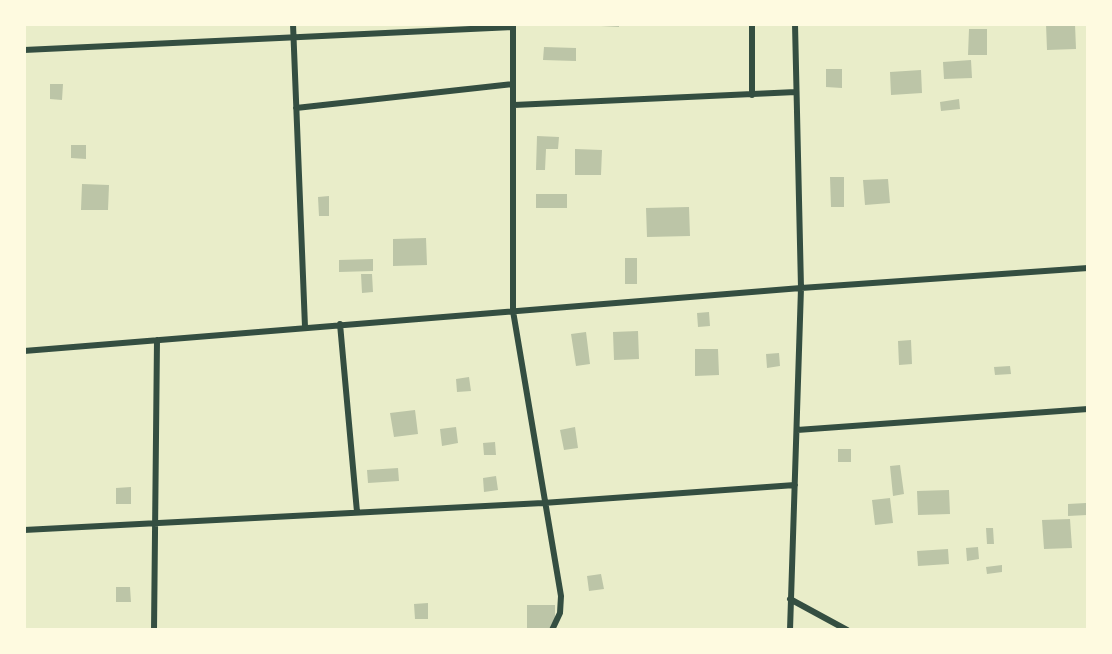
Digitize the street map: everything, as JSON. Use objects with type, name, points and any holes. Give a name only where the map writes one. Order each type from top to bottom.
[{"type":"street","points":[[293,24],[305,327]]},
{"type":"street","points":[[752,24],[752,95]]},
{"type":"street","points":[[790,630],[801,288],[795,24]]},
{"type":"street","points":[[24,50],[513,26],[513,311],[543,503],[561,596],[560,613],[552,630]]},
{"type":"street","points":[[296,108],[513,84]]},
{"type":"street","points":[[514,105],[796,92]]},
{"type":"street","points":[[24,351],[801,288],[1088,268]]},
{"type":"street","points":[[340,324],[357,512]]},
{"type":"street","points":[[154,630],[157,340]]},
{"type":"street","points":[[797,430],[1088,409]]},
{"type":"street","points":[[24,530],[543,503],[795,484]]},
{"type":"street","points":[[790,599],[847,630]]},
{"type":"building","points":[[601,24],[619,24],[619,27],[601,26]]},
{"type":"building","points":[[1046,24],[1075,24],[1076,49],[1047,50]]},
{"type":"building","points":[[969,29],[987,29],[987,55],[968,55]]},
{"type":"building","points":[[544,47],[576,48],[576,61],[543,60]]},
{"type":"building","points":[[971,60],[972,78],[944,79],[943,62]]},
{"type":"building","points":[[826,69],[842,69],[842,88],[826,87]]},
{"type":"building","points":[[921,70],[922,93],[891,95],[890,72]]},
{"type":"building","points":[[50,84],[63,84],[62,100],[50,99]]},
{"type":"building","points":[[959,99],[960,109],[941,111],[940,102]]},
{"type":"building","points":[[537,136],[559,137],[558,149],[546,149],[545,170],[536,170]]},
{"type":"building","points":[[71,145],[86,145],[86,159],[71,158]]},
{"type":"building","points":[[575,149],[602,150],[601,175],[575,175]]},
{"type":"building","points":[[830,177],[844,177],[844,207],[831,207]]},
{"type":"building","points":[[888,179],[890,203],[865,205],[863,180]]},
{"type":"building","points":[[82,184],[109,185],[108,210],[81,210]]},
{"type":"building","points":[[536,194],[567,194],[567,208],[536,208]]},
{"type":"building","points":[[329,196],[329,216],[319,216],[318,197]]},
{"type":"building","points":[[689,207],[690,236],[647,237],[646,208]]},
{"type":"building","points":[[426,238],[427,265],[393,266],[393,239]]},
{"type":"building","points":[[625,258],[637,258],[637,284],[625,284]]},
{"type":"building","points":[[373,259],[373,271],[339,272],[339,260]]},
{"type":"building","points":[[361,274],[372,274],[373,292],[362,293]]},
{"type":"building","points":[[709,312],[710,326],[698,327],[697,313]]},
{"type":"building","points":[[638,331],[639,359],[614,360],[613,332]]},
{"type":"building","points":[[586,332],[590,364],[576,366],[571,334]]},
{"type":"building","points":[[911,340],[912,364],[899,365],[898,341]]},
{"type":"building","points":[[695,349],[718,349],[719,375],[695,376]]},
{"type":"building","points":[[779,353],[780,366],[767,368],[766,354]]},
{"type":"building","points":[[1010,366],[1011,374],[995,375],[994,367]]},
{"type":"building","points":[[469,377],[471,391],[457,392],[456,379]]},
{"type":"building","points":[[415,410],[418,434],[394,437],[390,413]]},
{"type":"building","points":[[456,427],[458,443],[442,446],[440,429]]},
{"type":"building","points":[[575,427],[578,448],[564,450],[560,430]]},
{"type":"building","points":[[495,442],[496,455],[484,455],[483,443]]},
{"type":"building","points":[[838,449],[851,449],[851,462],[838,462]]},
{"type":"building","points":[[900,465],[904,494],[893,496],[890,466]]},
{"type":"building","points":[[398,468],[399,481],[368,483],[367,470]]},
{"type":"building","points":[[496,476],[498,490],[484,492],[483,478]]},
{"type":"building","points":[[131,487],[131,504],[116,504],[116,488]]},
{"type":"building","points":[[949,490],[950,514],[918,515],[917,491]]},
{"type":"building","points":[[890,498],[893,523],[875,525],[872,500]]},
{"type":"building","points":[[1086,503],[1087,515],[1068,516],[1068,504]]},
{"type":"building","points":[[1070,519],[1072,548],[1044,549],[1042,520]]},
{"type":"building","points":[[986,528],[993,528],[994,544],[987,544]]},
{"type":"building","points":[[978,547],[979,559],[967,561],[966,548]]},
{"type":"building","points":[[948,549],[949,564],[918,566],[917,551]]},
{"type":"building","points":[[1002,565],[1002,572],[987,574],[986,567]]},
{"type":"building","points":[[601,574],[604,589],[589,591],[587,576]]},
{"type":"building","points":[[116,587],[130,587],[131,602],[116,602]]},
{"type":"building","points":[[428,603],[428,619],[415,619],[414,604]]},
{"type":"building","points":[[527,605],[555,605],[555,630],[527,630]]}]
